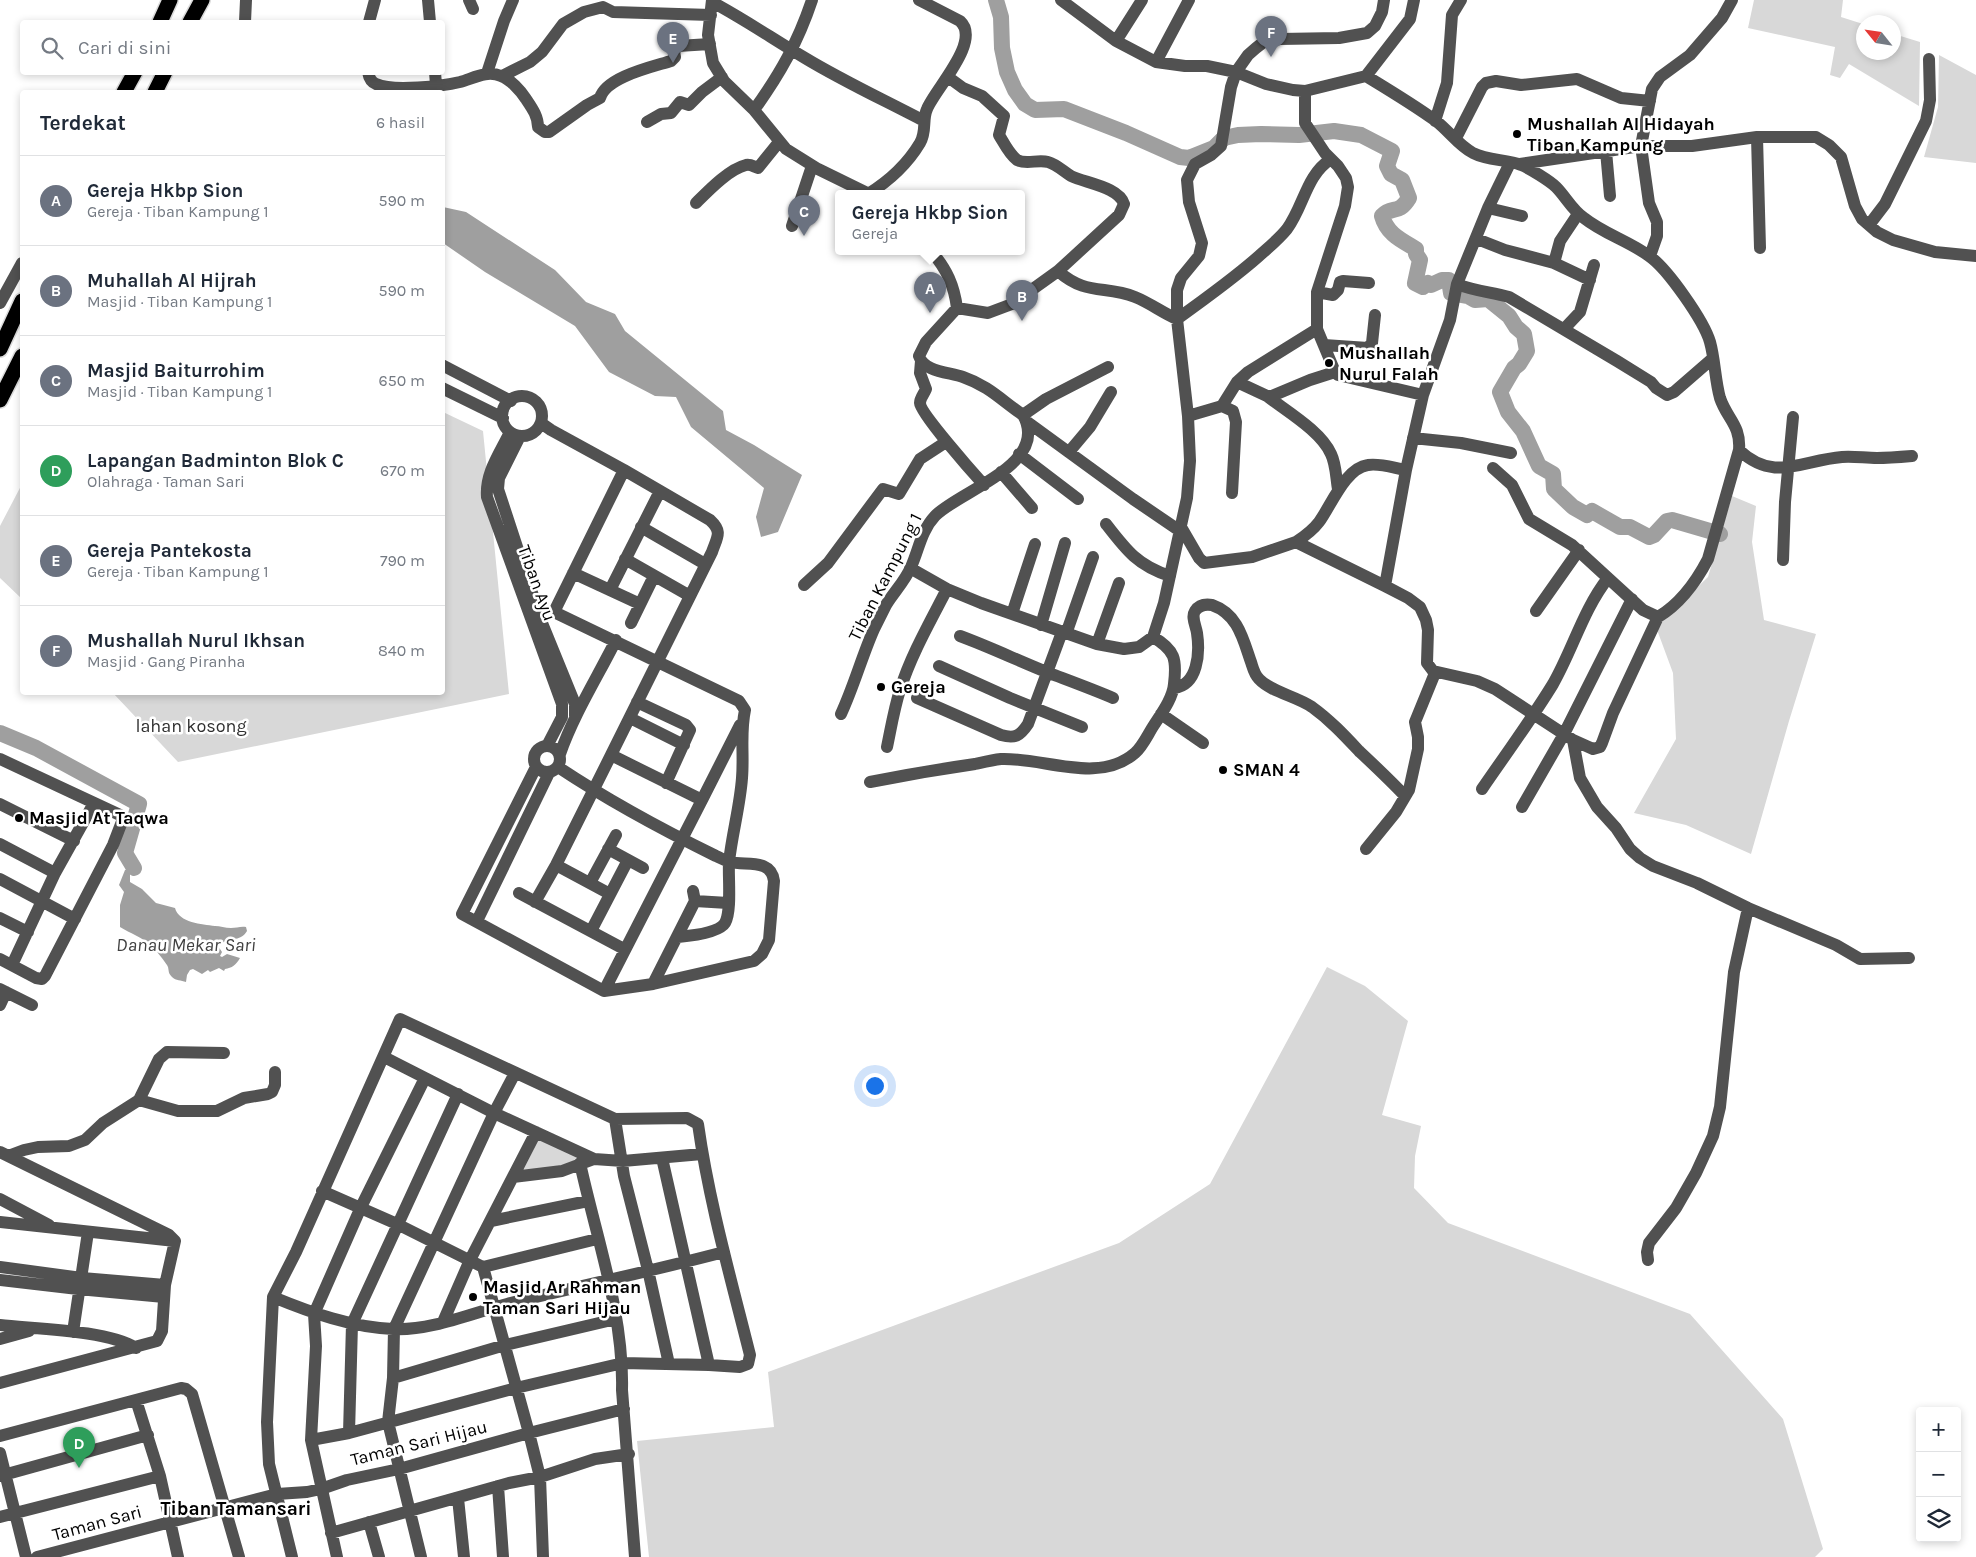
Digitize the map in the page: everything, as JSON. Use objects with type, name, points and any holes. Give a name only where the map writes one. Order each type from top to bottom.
[{"type":"highway","points":[[161,20],[170,0]]},
{"type":"highway","points":[[191,20],[202,0]]},
{"type":"highway","points":[[125,90],[132,75]]},
{"type":"highway","points":[[156,90],[164,75]]},
{"type":"highway","points":[[0,349],[20,305]]},
{"type":"highway","points":[[0,400],[20,360]]},
{"type":"street","points":[[245,20],[246,0]]},
{"type":"street","points":[[370,20],[375,0]]},
{"type":"street","points":[[428,0],[430,20]]},
{"type":"street","points":[[487,73],[501,28],[513,0]]},
{"type":"street","points":[[754,110],[775,81],[792,49],[807,18],[812,0]]},
{"type":"street","points":[[875,190],[896,173],[920,143],[925,130],[924,121],[927,109],[948,77],[962,50],[967,31],[960,21],[919,0]]},
{"type":"street","points":[[1061,0],[1116,41],[1156,62],[1185,66],[1207,66],[1236,72],[1283,89],[1305,91],[1366,76],[1410,19],[1414,0]]},
{"type":"street","points":[[1116,41],[1142,0]]},
{"type":"street","points":[[1156,62],[1188,0]]},
{"type":"street","points":[[910,568],[947,589],[1098,644],[1124,649],[1139,647],[1153,637],[1160,618],[1181,529],[1187,498],[1190,461],[1188,416],[1177,319],[1178,285],[1200,256],[1202,243],[1189,202],[1187,180],[1195,164],[1211,155],[1221,146],[1231,87],[1236,72],[1256,48],[1265,41],[1339,38],[1367,33],[1375,26],[1382,12],[1384,0]]},
{"type":"street","points":[[1435,121],[1447,83],[1452,15],[1461,0]]},
{"type":"street","points":[[1650,256],[1657,236],[1656,222],[1649,203],[1641,146],[1652,89],[1660,77],[1690,55],[1722,18],[1732,0]]},
{"type":"street","points":[[502,76],[530,62],[542,52],[563,24],[595,8],[602,6],[613,12],[712,6],[744,18],[771,38],[807,59],[924,121]]},
{"type":"street","points":[[712,6],[708,35],[713,62],[722,78],[754,110],[786,149],[812,166],[861,190]]},
{"type":"street","points":[[369,75],[371,80],[378,85],[400,88],[435,79],[461,82],[487,73],[502,76],[525,97],[538,120],[538,127],[545,132],[549,132],[600,98],[603,90],[617,80],[671,61],[678,46],[710,44]]},
{"type":"street","points":[[1869,225],[1885,204],[1926,122],[1930,100],[1929,59]]},
{"type":"street","points":[[1296,542],[1408,598],[1420,607],[1428,630],[1427,663],[1430,669],[1436,673],[1477,681],[1590,749],[1600,746],[1613,713],[1658,617],[1676,604],[1700,575],[1704,567],[1739,450],[1740,435],[1721,399],[1710,342],[1666,271],[1650,256],[1608,234],[1578,214],[1555,186],[1515,164],[1485,158],[1473,153],[1461,146],[1456,138],[1435,121],[1366,76]]},
{"type":"street","points":[[948,77],[963,88],[982,96],[1004,116],[999,135],[1016,159],[1021,162],[1045,161],[1052,163],[1072,176],[1099,185],[1123,200],[1124,204],[1119,215],[1058,271],[1012,304],[996,311],[980,313],[957,308]]},
{"type":"street","points":[[647,122],[661,114],[671,113],[680,102],[689,105],[702,92],[722,78]]},
{"type":"street","points":[[1456,138],[1482,87],[1490,82],[1521,85],[1577,79],[1621,98],[1650,100]]},
{"type":"street","points":[[1305,91],[1305,124],[1346,178],[1348,187],[1345,206],[1317,292],[1316,329],[1335,372],[1345,378],[1422,395]]},
{"type":"street","points":[[1757,137],[1760,248]]},
{"type":"street","points":[[1515,164],[1641,146],[1692,146],[1757,137],[1816,137],[1829,145],[1841,157],[1855,206],[1862,219],[1869,225],[1893,240],[1936,252],[1976,256]]},
{"type":"street","points":[[696,203],[710,189],[737,169],[747,165],[758,168],[779,142]]},
{"type":"street","points":[[1606,151],[1610,196]]},
{"type":"street","points":[[1177,319],[1242,272],[1287,229],[1316,172],[1331,159]]},
{"type":"street","points":[[1385,586],[1422,395],[1445,336],[1455,291],[1488,208],[1515,164]]},
{"type":"street","points":[[792,226],[812,166]]},
{"type":"street","points":[[1488,208],[1522,216]]},
{"type":"street","points":[[1554,263],[1560,241],[1578,214]]},
{"type":"street","points":[[1477,239],[1505,250],[1554,263],[1590,280]]},
{"type":"street","points":[[935,255],[954,288],[957,308]]},
{"type":"street","points":[[1564,330],[1570,321],[1578,315],[1594,265]]},
{"type":"street","points":[[0,303],[20,266]]},
{"type":"street","points":[[1058,271],[1080,286],[1135,297],[1177,319]]},
{"type":"street","points":[[0,286],[12,281]]},
{"type":"street","points":[[1317,292],[1334,295],[1338,290],[1340,282],[1343,281],[1369,283]]},
{"type":"street","points":[[1455,291],[1496,293],[1509,297],[1643,377],[1667,395],[1674,392],[1712,359]]},
{"type":"street","points":[[957,308],[926,342],[919,356],[921,361],[920,373],[926,389],[920,400],[920,406],[946,442],[984,485]]},
{"type":"street","points":[[1324,345],[1368,348],[1372,343],[1374,316]]},
{"type":"street","points":[[1222,406],[1237,382],[1252,369],[1316,329]]},
{"type":"street","points":[[921,361],[932,369],[963,377],[987,387],[1024,418],[1133,500],[1181,529],[1204,563],[1252,556],[1296,542],[1313,529],[1338,489],[1360,467],[1368,465],[1406,470]]},
{"type":"street","points":[[445,367],[511,401]]},
{"type":"street","points":[[1024,418],[1046,399],[1108,368]]},
{"type":"street","points":[[1266,396],[1272,396],[1335,372]]},
{"type":"street","points":[[1237,382],[1266,396],[1306,426],[1326,445],[1332,455],[1338,489]]},
{"type":"street","points":[[445,389],[503,418]]},
{"type":"street","points":[[1069,452],[1090,427],[1111,392]]},
{"type":"street","points":[[524,397],[537,402],[541,408],[541,423],[533,433],[515,434],[506,428],[503,418],[506,405],[511,401],[524,397]]},
{"type":"street","points":[[1188,416],[1222,406],[1233,410],[1236,422],[1232,493]]},
{"type":"street","points":[[1783,560],[1793,417]]},
{"type":"street","name":"Tiban Kampung 1","points":[[842,714],[873,631],[910,568],[925,529],[930,521],[944,508],[984,485],[1001,472],[1019,454],[1028,435],[1024,418]]},
{"type":"street","points":[[535,902],[556,865],[592,790],[630,718],[718,534],[717,526],[710,520],[541,423]]},
{"type":"street","name":"Tiban Ayu","points":[[515,434],[499,478],[498,490],[542,623],[575,704],[575,716]]},
{"type":"street","name":"Tiban Ayu","points":[[515,434],[489,473],[486,486],[487,497],[562,704],[562,716],[546,746]]},
{"type":"street","points":[[1413,438],[1461,443],[1511,453]]},
{"type":"street","points":[[804,585],[828,564],[884,489],[899,494],[920,458],[946,442]]},
{"type":"street","points":[[1739,450],[1749,460],[1769,468],[1788,467],[1842,457],[1912,456]]},
{"type":"street","points":[[1019,454],[1078,499]]},
{"type":"street","points":[[1493,468],[1512,485],[1529,519],[1579,550],[1643,610],[1658,617]]},
{"type":"street","points":[[542,623],[554,612],[624,470]]},
{"type":"street","points":[[1001,472],[1032,508]]},
{"type":"street","points":[[610,590],[660,491]]},
{"type":"street","points":[[1106,524],[1126,551],[1140,563],[1156,572],[1170,576]]},
{"type":"street","points":[[641,528],[705,564]]},
{"type":"street","points":[[1041,624],[1065,543]]},
{"type":"street","points":[[1012,614],[1035,544]]},
{"type":"street","points":[[1536,611],[1579,550]]},
{"type":"street","points":[[917,698],[1010,738],[1017,737],[1022,733],[1028,724],[1093,557]]},
{"type":"street","points":[[625,560],[690,596]]},
{"type":"street","points":[[573,573],[640,604]]},
{"type":"street","points":[[631,623],[654,576]]},
{"type":"street","points":[[1482,789],[1553,684],[1582,621],[1608,578]]},
{"type":"street","points":[[1098,644],[1119,583]]},
{"type":"street","points":[[887,747],[896,704],[906,672],[947,589]]},
{"type":"street","points":[[1522,807],[1569,737],[1632,599]]},
{"type":"street","points":[[1174,688],[1182,687],[1193,676],[1199,650],[1194,616],[1195,611],[1201,605],[1209,604],[1218,608],[1229,615],[1241,632],[1258,678],[1272,688],[1289,694],[1332,723],[1406,796]]},
{"type":"street","points":[[554,612],[616,640],[742,704],[745,710],[742,722],[683,840],[624,949],[604,991]]},
{"type":"street","points":[[960,636],[997,649],[1113,698]]},
{"type":"street","points":[[870,782],[946,767],[1002,759],[1084,768],[1112,765],[1134,753],[1141,746],[1161,714],[1174,688],[1175,663],[1172,652],[1165,644],[1153,637]]},
{"type":"street","points":[[477,921],[556,765],[575,716],[616,640]]},
{"type":"street","points":[[939,666],[1082,727]]},
{"type":"street","points":[[1366,849],[1396,812],[1406,796],[1411,783],[1418,749],[1415,722],[1436,673]]},
{"type":"street","points":[[637,702],[688,726],[690,732],[666,783]]},
{"type":"street","points":[[1161,714],[1203,743]]},
{"type":"street","points":[[630,718],[684,744]]},
{"type":"street","points":[[678,937],[704,933],[722,926],[726,921],[729,862],[742,778],[742,722]]},
{"type":"street","points":[[1569,737],[1580,778],[1597,807],[1616,828],[1630,849],[1640,858],[1653,866],[1836,945],[1860,959],[1909,958]]},
{"type":"street","points":[[546,746],[557,750],[556,765],[592,790],[629,812],[683,840],[729,862],[762,864],[769,868],[774,876],[769,940],[762,954],[748,964],[653,984],[604,991],[462,914],[536,767],[534,756],[537,751],[546,746]]},
{"type":"street","points":[[611,755],[702,800]]},
{"type":"street","points":[[0,759],[120,815],[122,821],[113,845],[76,919],[43,978],[36,978],[6,962],[28,932],[56,873],[94,803]]},
{"type":"street","points":[[536,767],[544,772],[556,765]]},
{"type":"street","points":[[0,804],[74,841]]},
{"type":"street","points":[[590,883],[616,835]]},
{"type":"street","points":[[0,844],[56,873]]},
{"type":"street","points":[[608,849],[643,868]]},
{"type":"street","points":[[591,931],[628,860]]},
{"type":"street","points":[[556,865],[610,894]]},
{"type":"street","points":[[0,879],[76,919]]},
{"type":"street","points":[[519,893],[624,949]]},
{"type":"street","points":[[653,984],[678,937],[694,896],[728,903]]},
{"type":"street","points":[[1648,1260],[1649,1243],[1676,1208],[1696,1173],[1713,1136],[1720,1107],[1734,972],[1748,908]]},
{"type":"street","points":[[0,918],[28,932]]},
{"type":"street","points":[[0,1005],[3,990],[32,1005]]},
{"type":"street","points":[[292,1557],[269,1464],[267,1422],[273,1297],[296,1252],[400,1018],[615,1119],[691,1119],[698,1124],[702,1154],[750,1360],[748,1364],[740,1367],[623,1363],[516,1388],[349,1433],[310,1440]]},
{"type":"street","points":[[4,1154],[38,1147],[77,1144],[85,1140],[103,1123],[139,1100],[159,1059],[167,1052],[224,1053]]},
{"type":"street","points":[[384,1057],[494,1113],[594,1159]]},
{"type":"street","points":[[139,1100],[178,1111],[217,1111],[244,1098],[272,1092],[275,1085],[275,1072]]},
{"type":"street","points":[[421,1557],[388,1422],[393,1378],[394,1329],[494,1113],[515,1073]]},
{"type":"street","points":[[337,1557],[310,1440],[316,1346],[314,1314],[361,1207],[424,1078]]},
{"type":"street","points":[[349,1433],[352,1324],[458,1094]]},
{"type":"street","points":[[615,1119],[624,1176],[669,1364]]},
{"type":"street","points":[[444,1322],[470,1260],[536,1132]]},
{"type":"street","points":[[0,1382],[155,1343],[162,1331],[165,1291],[175,1242],[169,1234],[4,1154]]},
{"type":"street","points":[[513,1177],[562,1170],[594,1159],[623,1161],[702,1154]]},
{"type":"street","points":[[662,1158],[709,1365]]},
{"type":"street","points":[[580,1163],[608,1279],[623,1363],[624,1409],[629,1454],[635,1557]]},
{"type":"street","points":[[322,1191],[361,1207],[483,1267],[598,1239]]},
{"type":"street","points":[[0,1199],[55,1228]]},
{"type":"street","points":[[491,1221],[588,1201]]},
{"type":"street","points":[[0,1222],[175,1242]]},
{"type":"street","points":[[73,1332],[88,1232]]},
{"type":"street","points":[[273,1297],[314,1314],[352,1324],[394,1329],[444,1322],[608,1279],[724,1252]]},
{"type":"street","points":[[0,1267],[80,1283]]},
{"type":"street","points":[[483,1267],[540,1477],[543,1557]]},
{"type":"street","points":[[0,1280],[80,1283],[165,1291]]},
{"type":"street","points":[[393,1378],[505,1345],[616,1319]]},
{"type":"street","points":[[0,1325],[73,1332],[118,1340],[136,1348]]},
{"type":"street","points":[[0,1339],[36,1329]]},
{"type":"street","points":[[0,1436],[182,1388],[186,1389],[192,1394],[224,1512],[239,1557]]},
{"type":"street","points":[[136,1400],[160,1476],[178,1557]]},
{"type":"street","name":"Taman Sari Hijau","points":[[224,1512],[278,1497],[321,1489],[347,1480],[400,1469],[624,1409]]},
{"type":"street","points":[[3,1476],[148,1435]]},
{"type":"street","points":[[0,1453],[3,1476],[16,1512],[26,1557]]},
{"type":"street","points":[[331,1533],[498,1486],[540,1477],[596,1459],[629,1454]]},
{"type":"street","points":[[0,1517],[160,1476]]},
{"type":"street","points":[[498,1486],[503,1557]]},
{"type":"street","points":[[458,1498],[464,1557]]},
{"type":"street","name":"Taman Sari","points":[[37,1557],[224,1512]]},
{"type":"street","points":[[369,1522],[378,1557]]},
{"type":"street","name":"Taman Sari","points":[[68,1557],[170,1526]]},
{"type":"green space","points":[[1754,0],[1843,0],[1841,17],[1856,22],[1856,60],[1901,60],[1901,36],[1920,42],[1919,106],[1849,64],[1840,78],[1830,75],[1835,47],[1748,28]]},
{"type":"green space","points":[[1939,55],[1976,75],[1976,163],[1924,157],[1938,107]]},
{"type":"green space","name":"lahan kosong","points":[[445,413],[483,431],[509,694],[178,762],[115,695],[445,695]]},
{"type":"green space","points":[[20,488],[20,597],[0,578],[0,526]]},
{"type":"green space","points":[[1732,496],[1756,506],[1752,542],[1764,620],[1816,634],[1751,854],[1686,825],[1634,813],[1676,739],[1673,673],[1656,627],[1708,577]]},
{"type":"green space","points":[[1327,967],[1365,986],[1408,1021],[1382,1115],[1421,1126],[1415,1156],[1414,1188],[1448,1223],[1690,1314],[1783,1419],[1823,1549],[1815,1557],[649,1557],[637,1441],[774,1427],[768,1372],[1119,1243],[1210,1184]]},
{"type":"green space","points":[[536,1132],[591,1160],[513,1177]]},
{"type":"water","points":[[445,207],[466,212],[555,270],[586,302],[615,314],[625,331],[723,411],[726,430],[802,475],[778,532],[761,537],[756,517],[764,488],[691,427],[676,397],[655,396],[609,372],[575,326],[485,272],[445,244]]},
{"type":"water","name":"Danau Mekar Sari","points":[[134,868],[130,873],[130,882],[142,889],[156,903],[175,908],[177,913],[186,920],[227,928],[246,927],[247,931],[244,935],[218,946],[222,952],[220,956],[222,957],[227,954],[240,958],[235,964],[224,971],[219,968],[210,972],[208,970],[202,974],[193,969],[190,970],[186,982],[172,977],[161,956],[152,946],[120,927],[120,905],[124,892],[119,885],[125,870]]},
{"type":"waterway","points":[[996,0],[1001,17],[1002,48],[1007,72],[1015,90],[1025,104],[1035,110],[1064,109],[1126,133],[1180,157],[1189,158],[1214,148],[1224,138],[1238,135],[1299,135],[1334,131],[1361,135],[1392,151],[1387,166],[1391,174],[1402,180],[1409,198],[1402,207],[1389,211],[1382,216],[1391,232],[1416,249],[1416,254],[1420,260],[1415,283],[1423,287],[1428,283],[1431,285],[1442,280],[1449,280],[1451,293],[1468,296],[1475,300],[1488,299],[1509,316],[1516,327],[1524,334],[1527,351],[1519,364],[1514,368],[1500,392],[1508,412],[1523,431],[1539,466],[1553,474],[1554,489],[1573,507],[1587,515],[1592,511],[1620,527],[1630,527],[1649,537],[1654,535],[1667,521],[1672,520],[1720,534]]},
{"type":"waterway","points":[[0,733],[36,748],[139,804],[125,853],[134,868]]},
{"type":"place","name":"Mushallah Nurul Ikhsan","points":[[1271,57]]},
{"type":"place","name":"Gereja Pantekosta","points":[[673,63]]},
{"type":"place","name":"Mushallah Al Hidayah Tiban Kampung","points":[[1517,134]]},
{"type":"place","name":"Masjid Baiturrohim","points":[[804,236]]},
{"type":"place","name":"Gereja Hkbp Sion","points":[[930,313]]},
{"type":"place","name":"Muhallah Al Hijrah","points":[[1022,321]]},
{"type":"place","name":"Mushallah Nurul Falah","points":[[1329,363]]},
{"type":"place","name":"Gereja","points":[[881,687]]},
{"type":"place","name":"SMAN 4","points":[[1223,770]]},
{"type":"place","name":"Masjid At Taqwa","points":[[19,818]]},
{"type":"place","name":"Masjid Ar Rahman Taman Sari Hijau","points":[[473,1297]]},
{"type":"place","name":"Lapangan Badminton Blok C","points":[[79,1468]]},
{"type":"district","name":"Tiban Tamansari","points":[[236,1509]]}]
